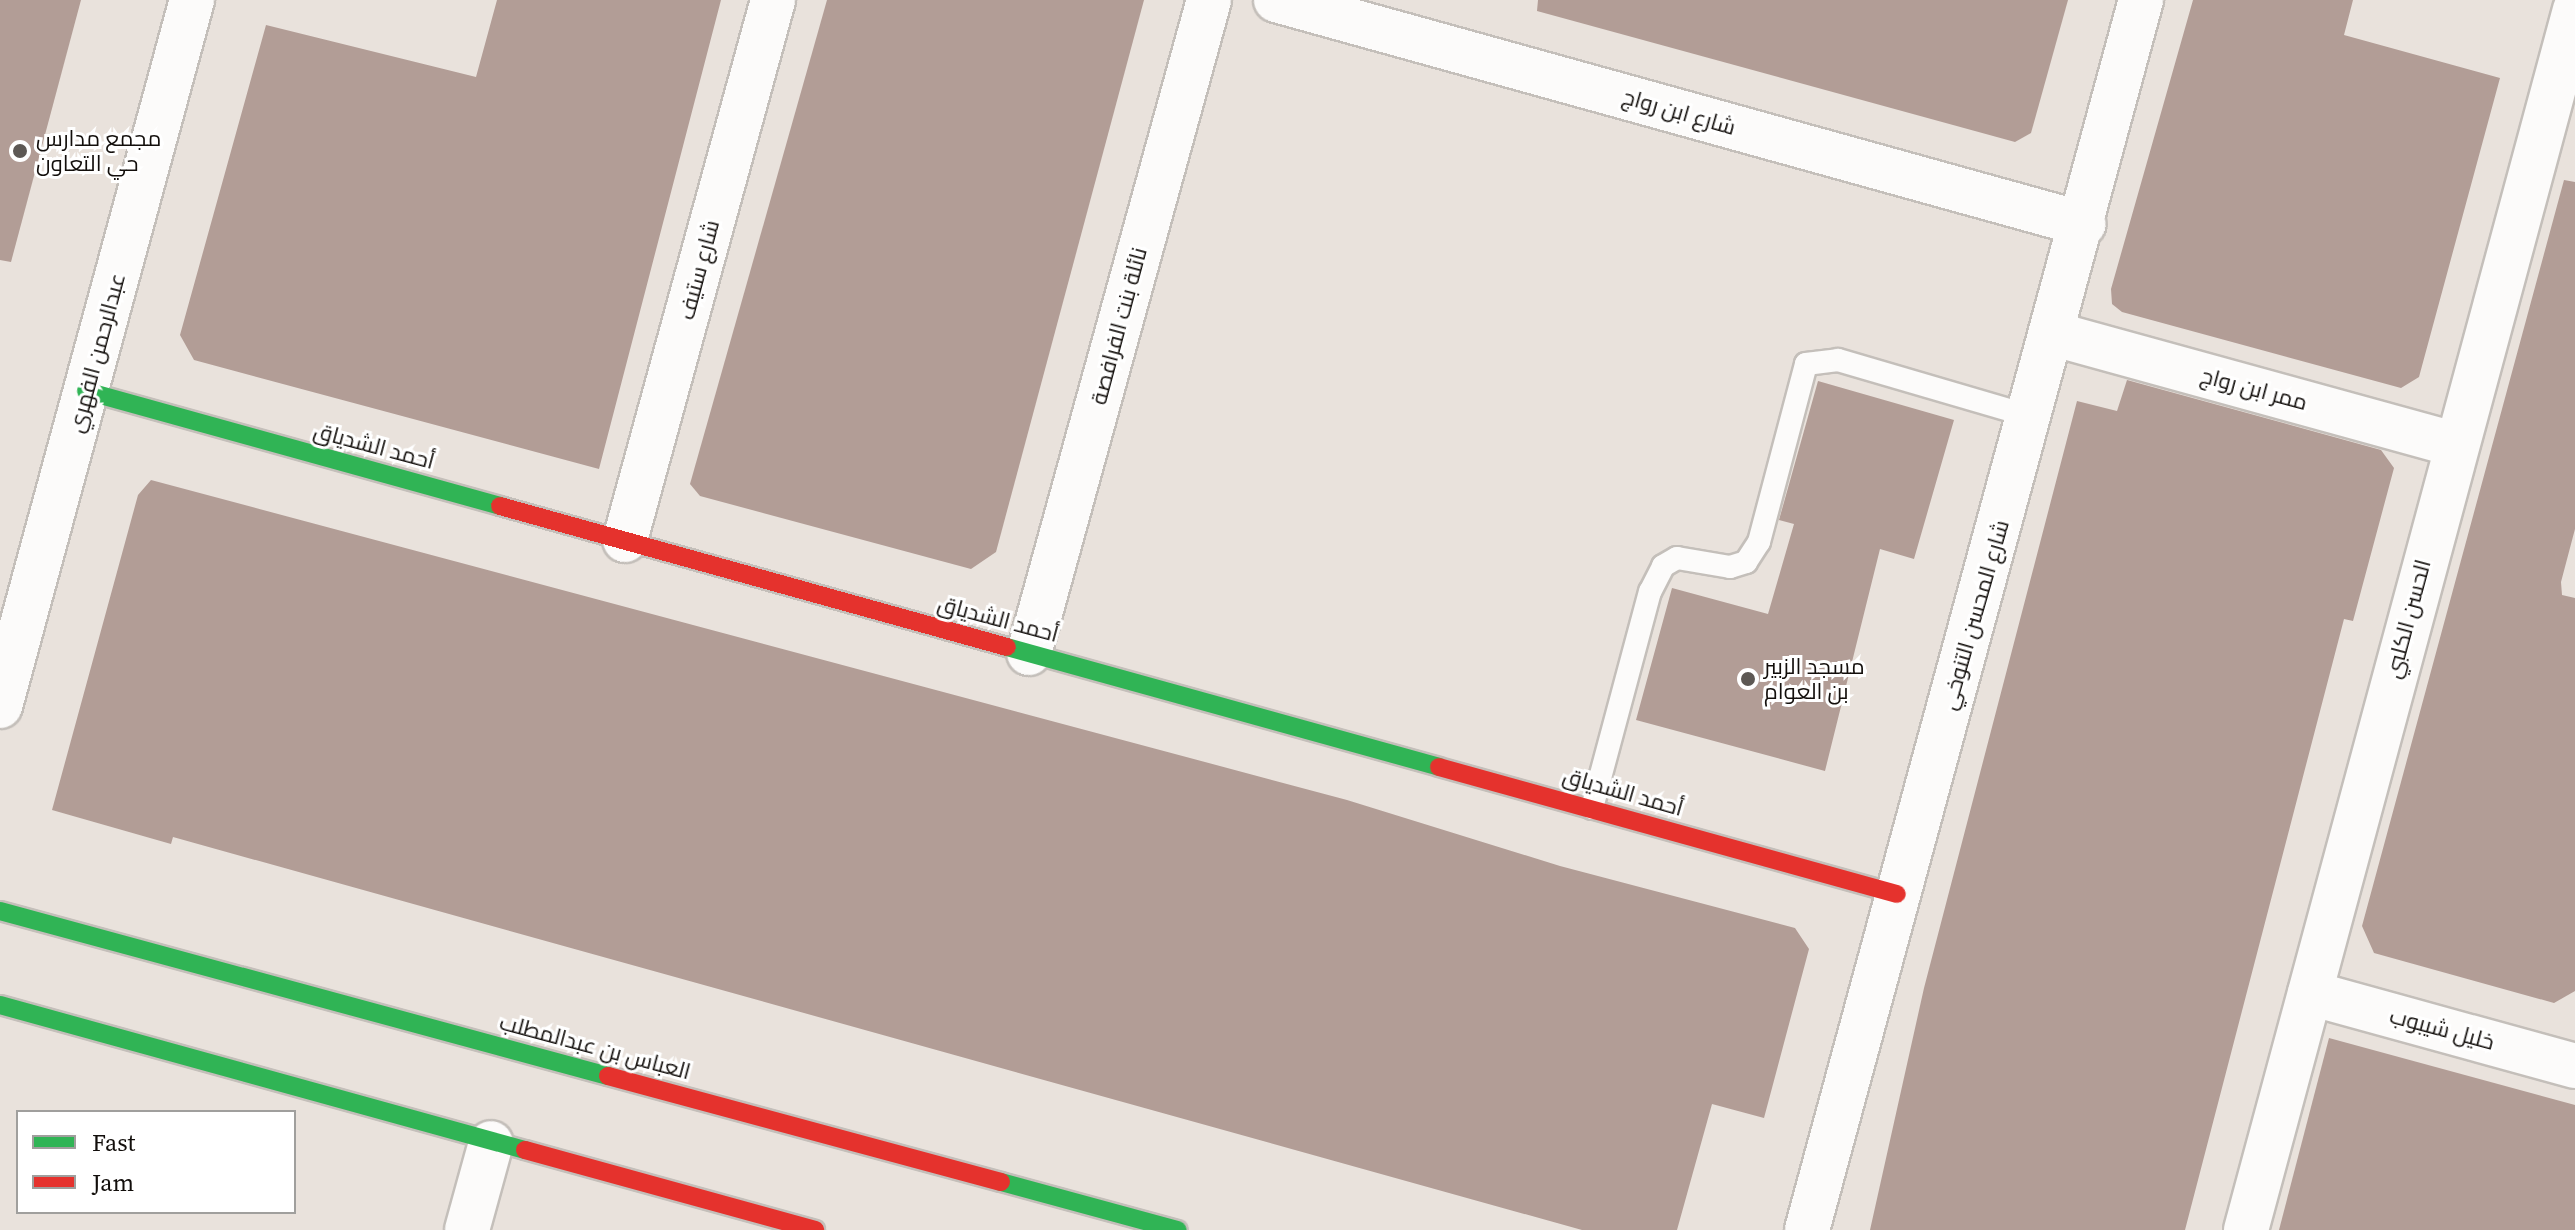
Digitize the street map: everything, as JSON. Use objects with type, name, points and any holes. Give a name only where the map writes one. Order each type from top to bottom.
[{"type":"street","name":"عبدالرحمن الفهري","points":[[0,706],[192,0]]},
{"type":"street","name":"شارع ستيف","points":[[625,540],[773,0]]},
{"type":"street","name":"نائلة بنت الفرافصة","points":[[1029,653],[1209,0]]},
{"type":"street","name":"شارع ابن رواج","points":[[1276,0],[2083,224]]},
{"type":"street","name":"شارع المحسن التنوخي","points":[[1807,1230],[1897,894],[2054,334],[2141,0]]},
{"type":"street","name":"الحسن الكلبي","points":[[2246,1230],[2454,444],[2575,10]]},
{"type":"street","name":"ممر ابن رواج","points":[[2054,334],[2454,444]]},
{"type":"street","name":"أحمد الشدياق","points":[[86,391],[1897,894]]},
{"type":"street","name":"العباس بن عبدالمطلب","points":[[3,916],[1178,1230]]},
{"type":"street","name":"خليل شيبوب","points":[[2310,993],[2575,1066]]},
{"type":"street","points":[[0,1005],[815,1230]]},
{"type":"street","points":[[467,1230],[491,1143]]},
{"type":"lane","points":[[1592,808],[1650,592],[1663,566],[1677,558],[1730,567],[1746,562],[1759,542],[1806,364],[1838,360],[2030,416]]},
{"type":"building","name":"مجمع مدارس حي التعاون","points":[[0,0],[81,0],[11,262],[0,260]]},
{"type":"building","points":[[497,0],[721,0],[599,469],[194,360],[180,335],[266,25],[476,77]]},
{"type":"building","points":[[827,0],[1144,0],[996,552],[971,569],[700,496],[690,484]]},
{"type":"building","points":[[1538,0],[2068,0],[2031,133],[2015,142],[1537,11]]},
{"type":"building","points":[[2193,0],[2353,0],[2344,35],[2500,78],[2419,377],[2401,388],[2122,312],[2112,304],[2111,289]]},
{"type":"building","points":[[2564,180],[2575,182],[2575,529],[2561,582],[2562,595],[2575,598],[2575,991],[2554,1003],[2374,953],[2362,926]]},
{"type":"building","points":[[2127,380],[2381,450],[2394,468],[2353,621],[2344,619],[2185,1230],[1870,1230],[1924,988],[2077,401],[2117,411]]},
{"type":"building","points":[[1818,381],[1954,420],[1914,559],[1880,549],[1825,771],[1636,720],[1672,588],[1768,614],[1794,524],[1779,520]]},
{"type":"building","points":[[151,480],[1347,800],[1560,866],[1795,928],[1809,949],[1764,1118],[1712,1104],[1677,1230],[1582,1230],[173,837],[171,844],[52,810],[138,495]]},
{"type":"building","points":[[2329,1038],[2575,1105],[2575,1230],[2279,1230]]},
{"type":"traffic: fast","points":[[86,391],[500,506]]},
{"type":"traffic: fast","points":[[1007,647],[1439,767]]},
{"type":"traffic: fast","points":[[0,911],[608,1076]]},
{"type":"traffic: fast","points":[[0,1005],[525,1150]]},
{"type":"traffic: fast","points":[[1001,1182],[1178,1230]]},
{"type":"traffic: jam","points":[[500,506],[1007,647]]},
{"type":"traffic: jam","points":[[1439,767],[1897,894]]},
{"type":"traffic: jam","points":[[608,1076],[1001,1182]]},
{"type":"traffic: jam","points":[[525,1150],[815,1230]]},
{"type":"place","name":"مجمع مدارس حي التعاون","points":[[20,151]]},
{"type":"place","name":"مسجد الزبير بن العوام","points":[[1748,679]]}]
